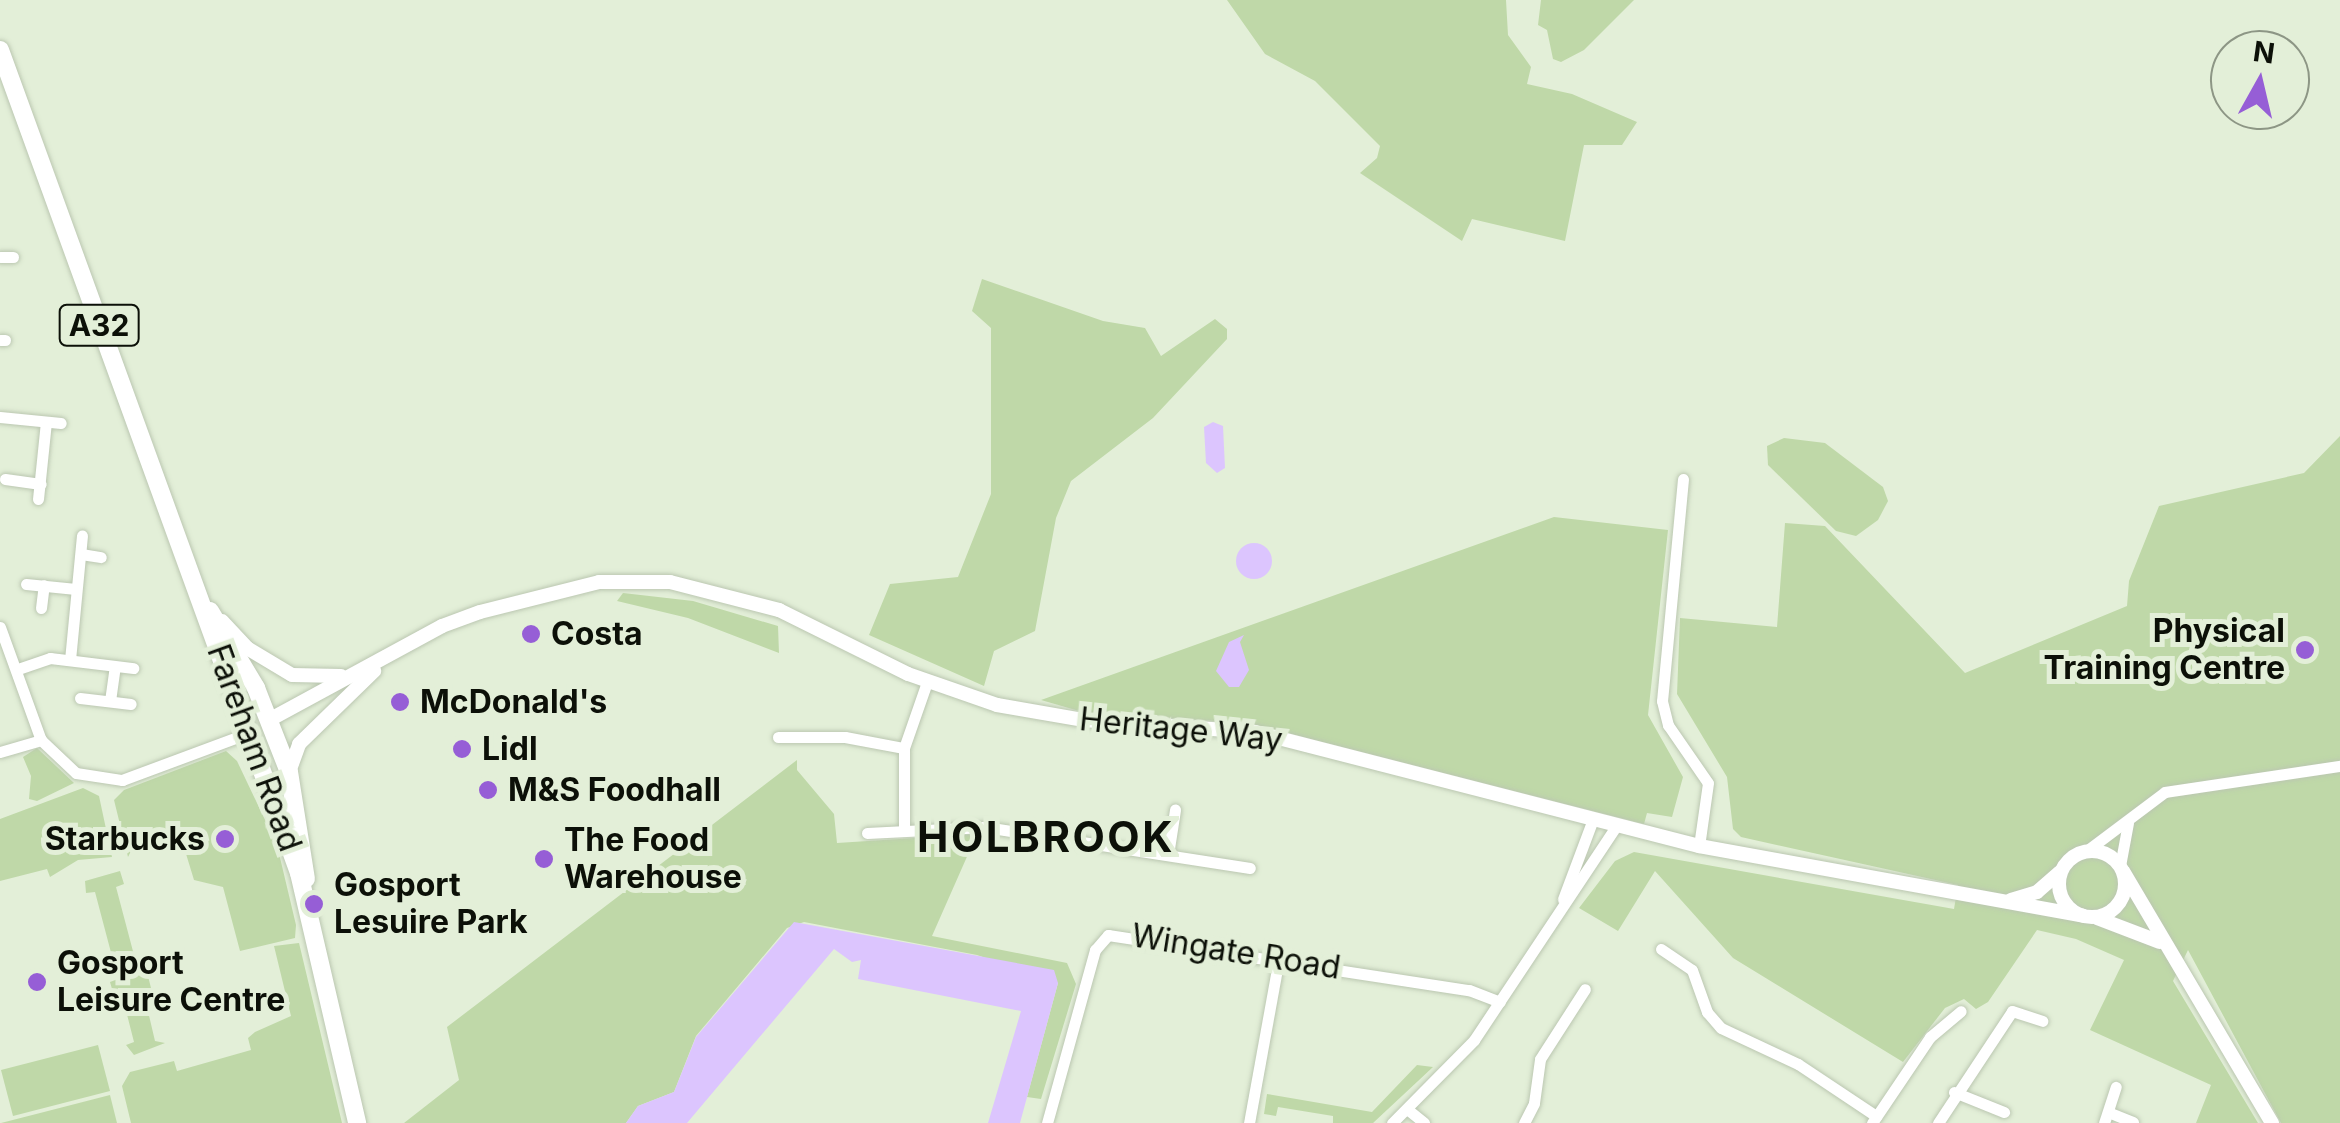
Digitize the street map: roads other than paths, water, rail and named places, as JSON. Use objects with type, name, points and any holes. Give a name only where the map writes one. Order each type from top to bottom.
[{"type":"main road","name":"Fareham Road","points":[[0,50],[299,873],[356,1123]]},
{"type":"main road","name":"Fareham Road","points":[[202,598],[269,720],[289,772],[306,858],[306,899]]},
{"type":"main road","name":"A32","points":[[213,616],[250,707],[246,734]]},
{"type":"main road","name":"A32","points":[[269,720],[260,742],[290,822],[299,873]]},
{"type":"main road","points":[[246,734],[269,720]]},
{"type":"street","points":[[0,416],[61,424]]},
{"type":"street","points":[[38,499],[46,422]]},
{"type":"street","points":[[5,479],[41,484]]},
{"type":"street","points":[[1683,479],[1662,701],[1668,725],[1708,783],[1698,846]]},
{"type":"street","points":[[70,660],[82,536]]},
{"type":"street","points":[[81,554],[101,557]]},
{"type":"street","name":"Heritage Way","points":[[269,720],[442,626],[548,592],[641,579],[743,596],[927,682],[1024,711],[1254,732],[1698,846],[2087,917],[2147,933],[2168,950]]},
{"type":"street","points":[[26,584],[76,588]]},
{"type":"street","points":[[41,608],[44,586]]},
{"type":"street","name":"Heritage Way","points":[[202,598],[247,648],[292,675],[334,678],[360,670]]},
{"type":"street","points":[[0,627],[18,668],[40,740],[69,769],[109,781],[246,734]]},
{"type":"street","name":"Heritage Way","points":[[289,772],[299,744],[320,720],[401,648]]},
{"type":"street","points":[[18,668],[70,660],[133,668]]},
{"type":"street","points":[[110,701],[116,666]]},
{"type":"street","points":[[904,830],[904,748],[927,682]]},
{"type":"street","points":[[80,698],[131,704]]},
{"type":"street","points":[[778,737],[845,737],[904,748]]},
{"type":"street","points":[[0,752],[40,740]]},
{"type":"street","points":[[2130,819],[2121,869],[2120,903],[2087,917],[2062,897],[2064,868],[2155,797],[2179,788],[2340,766]]},
{"type":"street","points":[[1168,855],[1175,810]]},
{"type":"street","points":[[1558,912],[1593,820]]},
{"type":"street","points":[[1392,1123],[1474,1040],[1616,826]]},
{"type":"street","points":[[867,834],[985,827],[1250,868]]},
{"type":"street","points":[[2085,852],[2108,856],[2121,869],[2272,1123]]},
{"type":"street","name":"Heritage Way","points":[[1980,900],[2026,897],[2064,868]]},
{"type":"street","name":"Wingate Road","points":[[1048,1123],[1101,938],[1126,934],[1278,958],[1469,990],[1500,1002]]},
{"type":"street","points":[[1677,939],[1665,951],[1692,970],[1707,1012],[1721,1028],[1798,1064],[1874,1120],[1930,1038],[1961,1010]]},
{"type":"street","points":[[1249,1123],[1278,958]]},
{"type":"street","points":[[1524,1123],[1534,1103],[1540,1059],[1585,989]]},
{"type":"street","points":[[1938,1123],[1954,1092],[2012,1011],[2042,1020]]},
{"type":"street","points":[[2116,1087],[2106,1118],[2133,1122]]},
{"type":"street","points":[[1954,1092],[2004,1112]]},
{"type":"street","points":[[1407,1108],[1424,1123]]},
{"type":"place","name":"Costa","points":[[531,634]]},
{"type":"place","name":"Physical Training Centre","points":[[2305,650]]},
{"type":"place","name":"McDonald's","points":[[400,702]]},
{"type":"place","name":"Lidl","points":[[462,749]]},
{"type":"place","name":"M&S Foodhall","points":[[488,790]]},
{"type":"place","name":"Starbucks","points":[[225,839]]},
{"type":"place","name":"The Food Warehouse","points":[[544,859]]},
{"type":"place","name":"Gosport Lesuire Park","points":[[314,904]]},
{"type":"place","name":"Gosport Leisure Centre","points":[[37,982]]},
{"type":"district","name":"HOLBROOK","points":[[1046,837]]}]
